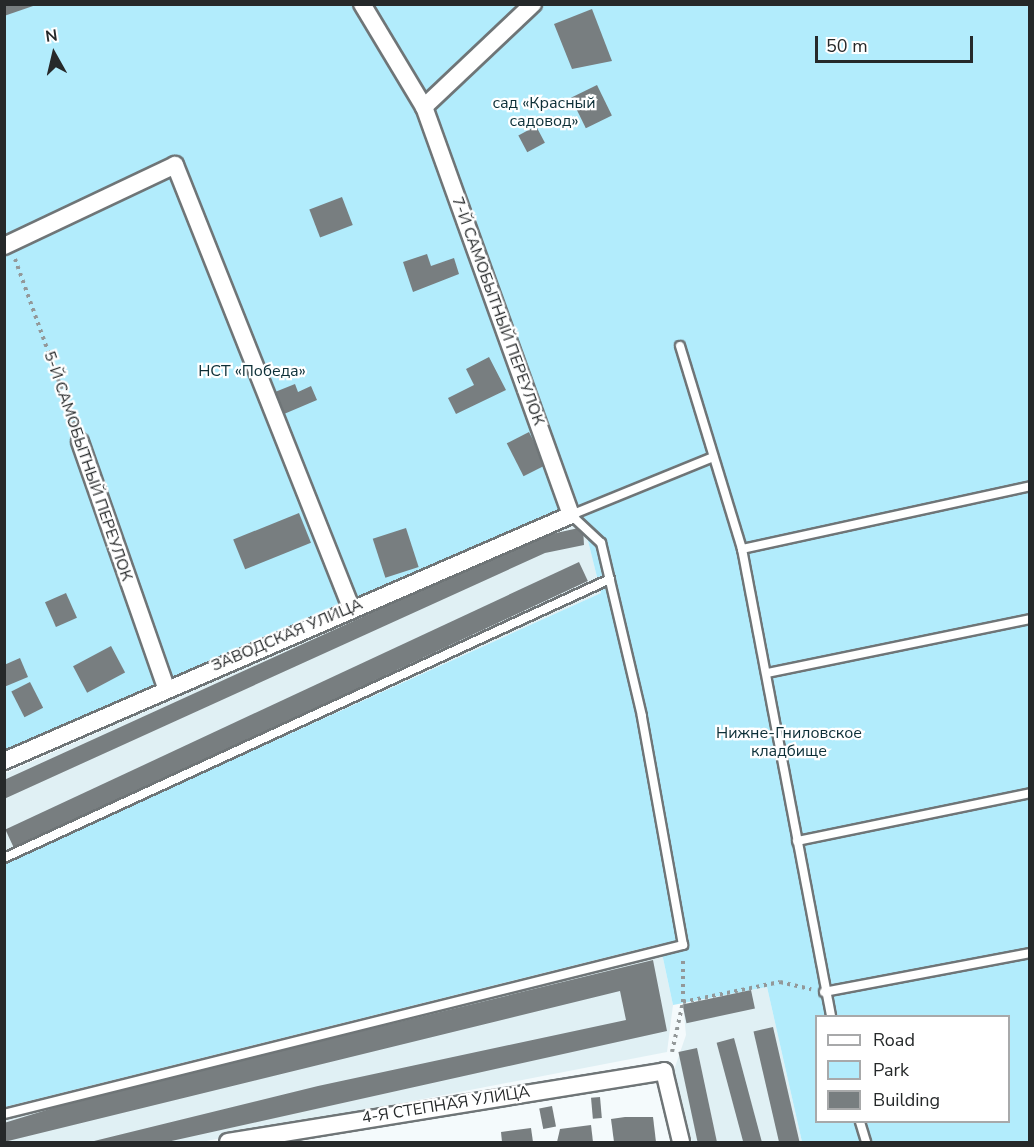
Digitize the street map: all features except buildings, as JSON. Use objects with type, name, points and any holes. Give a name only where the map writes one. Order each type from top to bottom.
[{"type":"street","name":"7-Й САМОБЫТНЫЙ ПЕРЕУЛОК","points":[[362,4],[424,107],[571,515]]},
{"type":"street","points":[[424,107],[533,4]]},
{"type":"street","points":[[7,245],[176,165],[351,607]]},
{"type":"street","name":"5-Й САМОБЫТНЫЙ ПЕРЕУЛОК","points":[[80,442],[166,687]]},
{"type":"street","name":"ЗАВОДСКАЯ УЛИЦА","points":[[4,761],[166,687],[571,515]]},
{"type":"street","name":"4-Я СТЕПНАЯ УЛИЦА","points":[[228,1143],[664,1071],[681,1143]]},
{"type":"lane","points":[[680,346],[742,549],[767,673],[824,992],[830,1015]]},
{"type":"lane","points":[[4,1114],[683,945],[642,716],[601,543],[571,515],[713,457]]},
{"type":"lane","points":[[742,549],[1029,486]]},
{"type":"lane","points":[[4,858],[610,579]]},
{"type":"lane","points":[[767,673],[1029,619]]},
{"type":"lane","points":[[797,841],[1029,793]]},
{"type":"lane","points":[[824,992],[1029,953]]},
{"type":"lane","points":[[860,1123],[866,1143]]},
{"type":"path","name":"5-Й САМОБЫТНЫЙ ПЕРЕУЛОК","points":[[7,245],[80,442]]},
{"type":"path","points":[[672,1052],[682,1002],[683,945]]},
{"type":"path","points":[[682,1002],[780,982],[824,992]]},
{"type":"shaded area","points":[[584,525],[601,593],[5,863],[4,774],[563,526]]},
{"type":"shaded area","points":[[660,944],[673,1005],[667,1052],[201,1142],[5,1142],[5,1107]]},
{"type":"shaded area","points":[[767,987],[802,1142],[692,1142],[674,1070],[686,1035],[683,1004]]},
{"type":"green space","name":"НСТ «Победа»","points":[[4,5],[357,5],[421,108],[564,508],[5,755]]},
{"type":"green space","name":"Нижне-Гниловское кладбище","points":[[367,5],[1029,5],[1029,1142],[802,1142],[767,987],[673,1005],[660,944],[5,1107],[4,863],[601,593],[584,525],[430,109]]},
{"type":"park label","name":"сад «Красный садовод»","points":[[544,112]]}]
